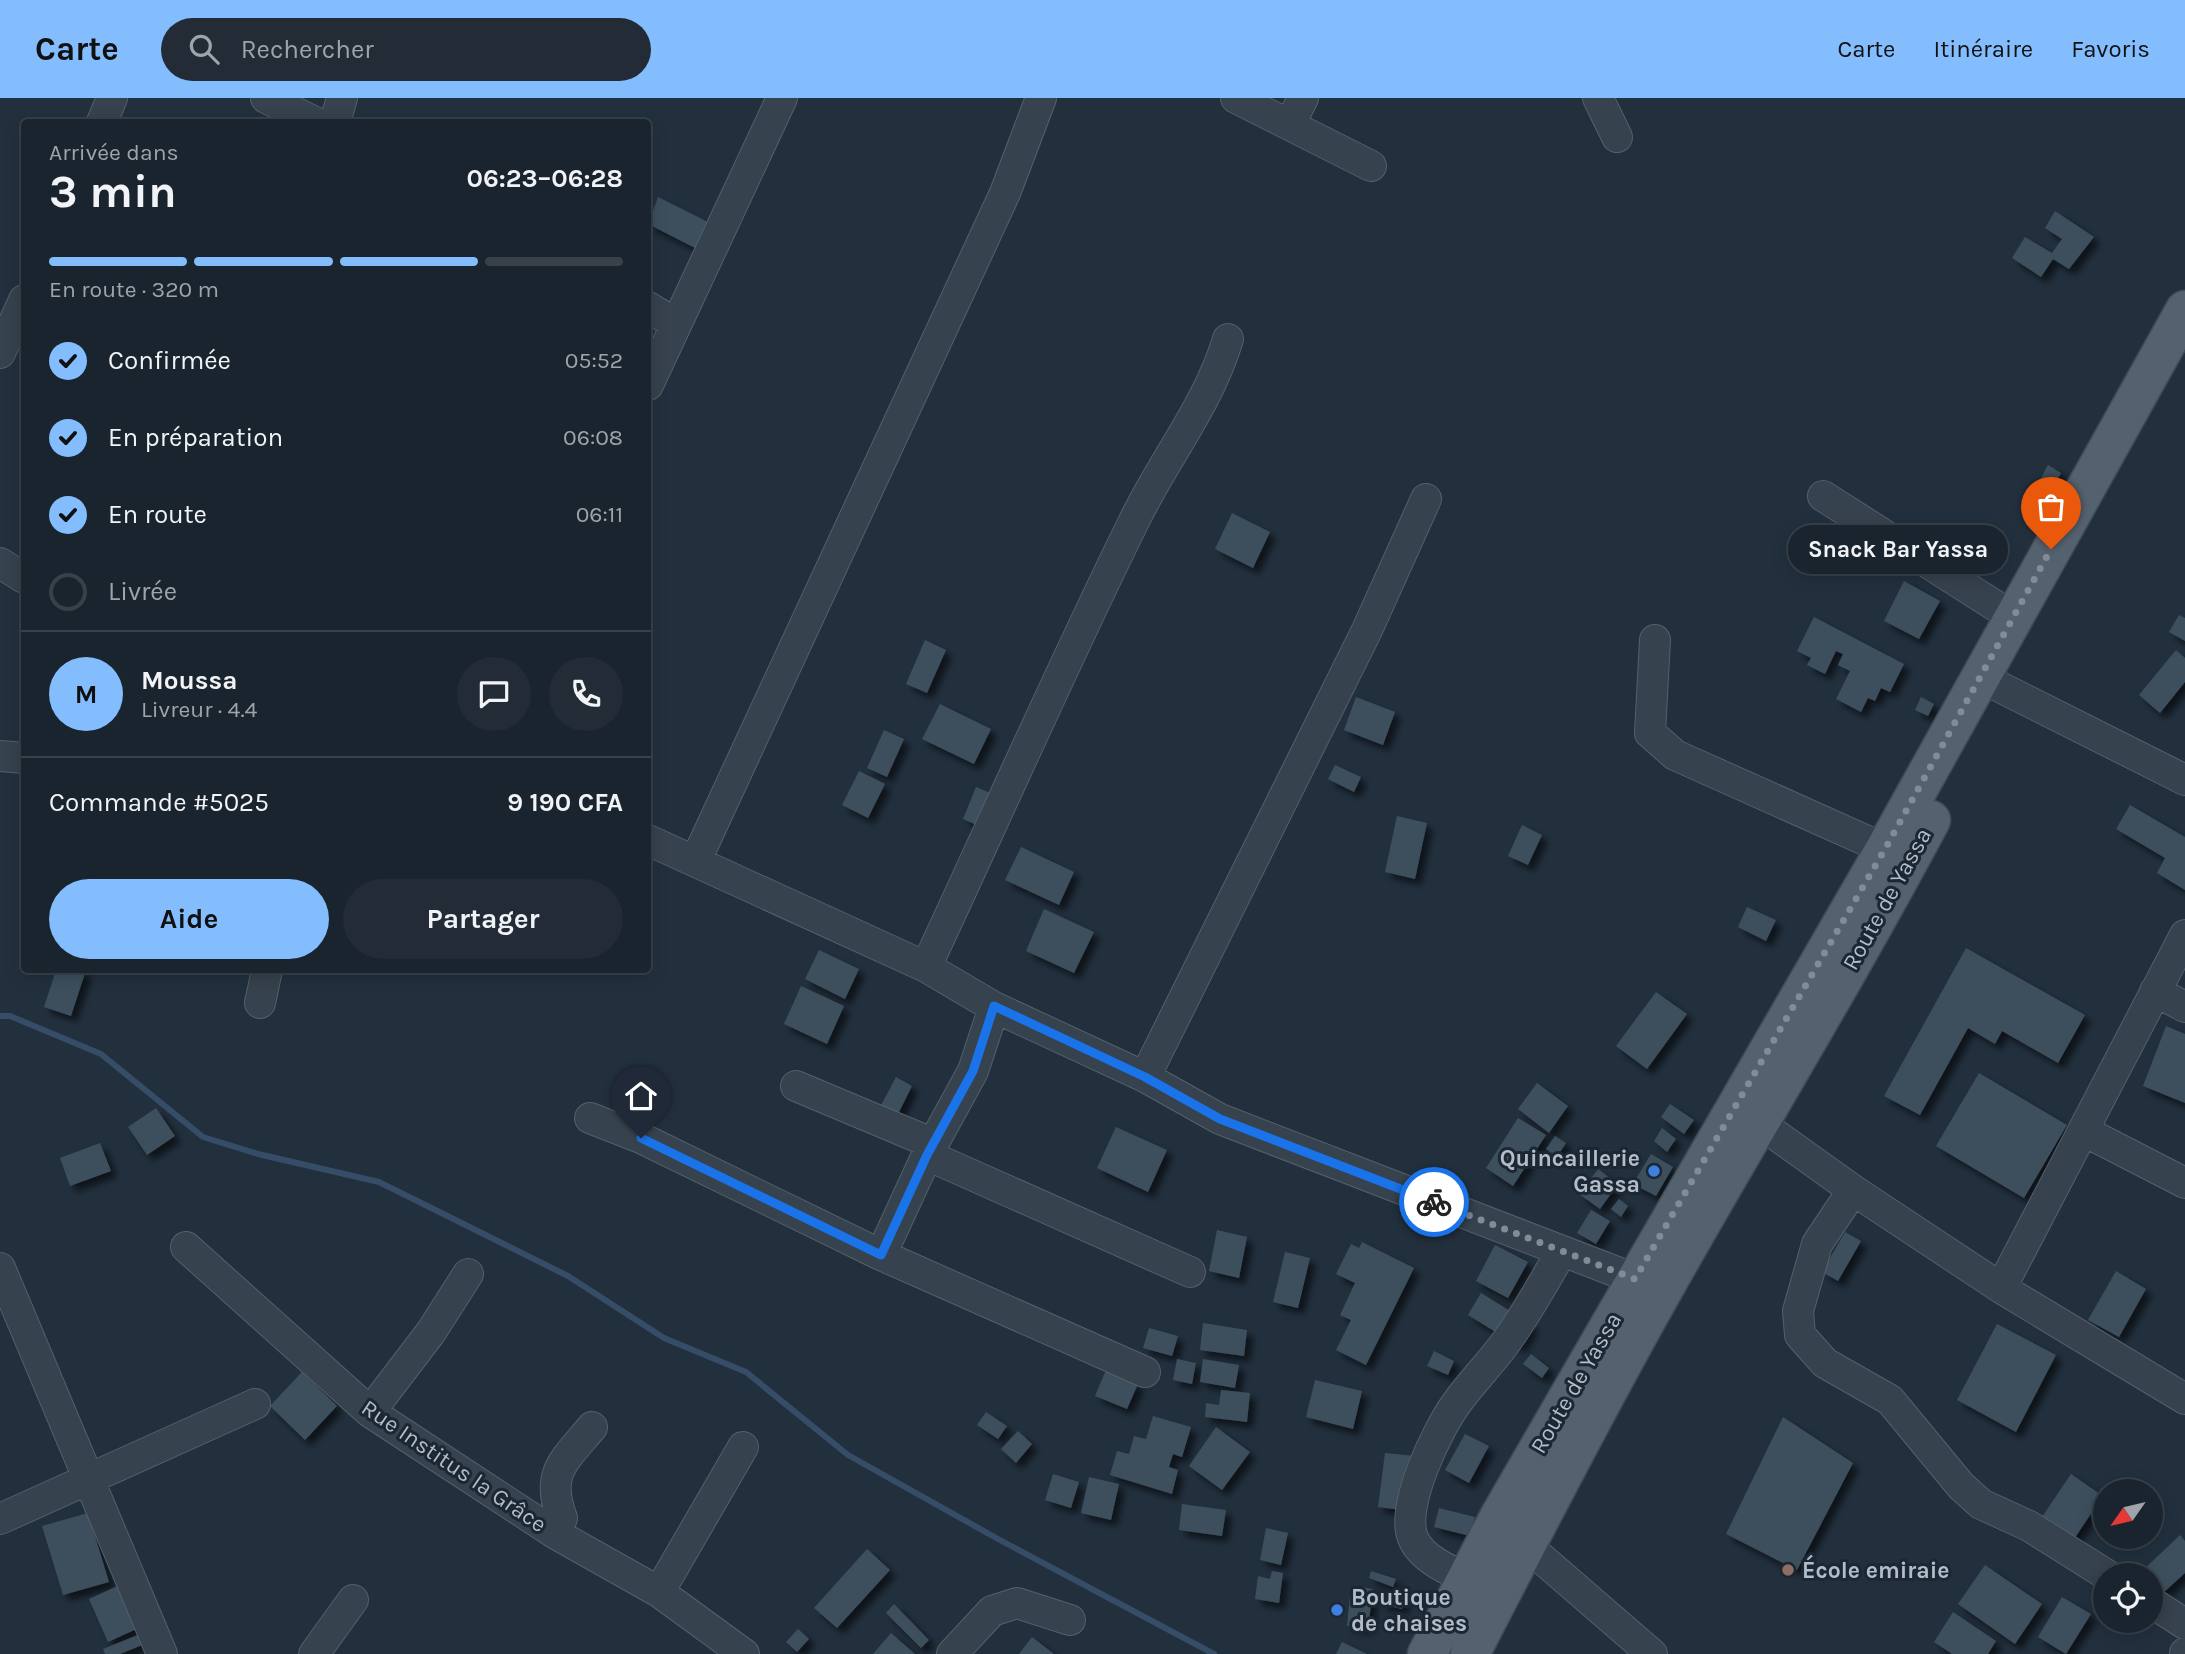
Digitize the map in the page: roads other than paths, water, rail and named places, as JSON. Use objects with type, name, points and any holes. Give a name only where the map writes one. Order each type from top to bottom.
[{"type":"main road","name":"Route de Yassa","points":[[1470,1654],[1525,1544],[1667,1284],[1748,1115],[1885,849],[1990,682],[2178,355],[2185,310]]},
{"type":"main road","name":"Route de Yassa","points":[[1427,1654],[1635,1279],[1748,1115],[1908,862],[1990,682],[2013,617],[2178,355]]},
{"type":"street","points":[[103,119],[112,98]]},
{"type":"street","points":[[266,98],[303,119]]},
{"type":"street","points":[[336,119],[342,98]]},
{"type":"street","points":[[651,378],[782,98]]},
{"type":"street","points":[[696,860],[1005,193],[1041,98]]},
{"type":"street","points":[[1236,98],[1296,111],[1371,166]]},
{"type":"street","points":[[1598,98],[1617,137]]},
{"type":"street","points":[[0,353],[21,307]]},
{"type":"street","points":[[651,309],[676,324]]},
{"type":"street","points":[[926,967],[1134,520],[1197,411],[1221,363],[1228,339]]},
{"type":"street","points":[[1823,496],[2013,617]]},
{"type":"street","points":[[1145,1077],[1367,629],[1426,499]]},
{"type":"street","points":[[0,563],[21,576]]},
{"type":"street","points":[[1655,640],[1650,733],[1675,755],[1885,849]]},
{"type":"street","points":[[1990,682],[2185,780]]},
{"type":"street","points":[[0,756],[21,758]]},
{"type":"street","points":[[651,841],[926,967],[994,1006],[1145,1077],[1220,1119],[1635,1279]]},
{"type":"street","points":[[2001,1287],[2185,935]]},
{"type":"street","points":[[260,1003],[266,973]]},
{"type":"street","points":[[2155,991],[2185,1007]]},
{"type":"street","points":[[881,1255],[930,1149],[973,1071],[994,1006]]},
{"type":"street","points":[[796,1086],[1190,1272]]},
{"type":"street","points":[[1748,1115],[1853,1190],[2001,1287],[2185,1399]]},
{"type":"street","points":[[590,1118],[641,1138],[881,1255],[1145,1372]]},
{"type":"street","points":[[2084,1130],[2185,1183]]},
{"type":"street","points":[[1853,1190],[1817,1244],[1798,1311],[1800,1335],[1825,1363],[1890,1400],[1961,1486],[1981,1504],[2029,1526],[2093,1566]]},
{"type":"street","name":"Rue Institus la Grâce","points":[[186,1247],[370,1412],[556,1534],[659,1592],[744,1654]]},
{"type":"street","points":[[1468,1577],[1454,1573],[1429,1557],[1413,1539],[1412,1506],[1427,1457],[1454,1406],[1504,1345],[1562,1251]]},
{"type":"street","points":[[0,1268],[162,1654]]},
{"type":"street","points":[[370,1412],[431,1332],[468,1274]]},
{"type":"street","points":[[0,1519],[255,1404]]},
{"type":"street","points":[[556,1534],[562,1518],[554,1496],[556,1471],[592,1427]]},
{"type":"street","points":[[659,1592],[743,1447]]},
{"type":"street","points":[[1525,1544],[1652,1654]]},
{"type":"street","points":[[314,1654],[353,1600]]},
{"type":"street","points":[[952,1654],[992,1611],[1017,1603],[1070,1620]]},
{"type":"street","points":[[2163,1609],[2185,1623]]},
{"type":"waterway","points":[[0,1016],[10,1016],[101,1054],[203,1137],[258,1154],[379,1182],[568,1276],[664,1338],[746,1372],[848,1455],[998,1539],[1214,1654]]},
{"type":"place","name":"Snack Bar Yassa","points":[[2051,549]]},
{"type":"place","name":"Quincaillerie Gassa","points":[[1654,1171]]},
{"type":"place","name":"École emiraie","points":[[1788,1570]]},
{"type":"place","name":"Boutique de chaises","points":[[1337,1610]]}]
